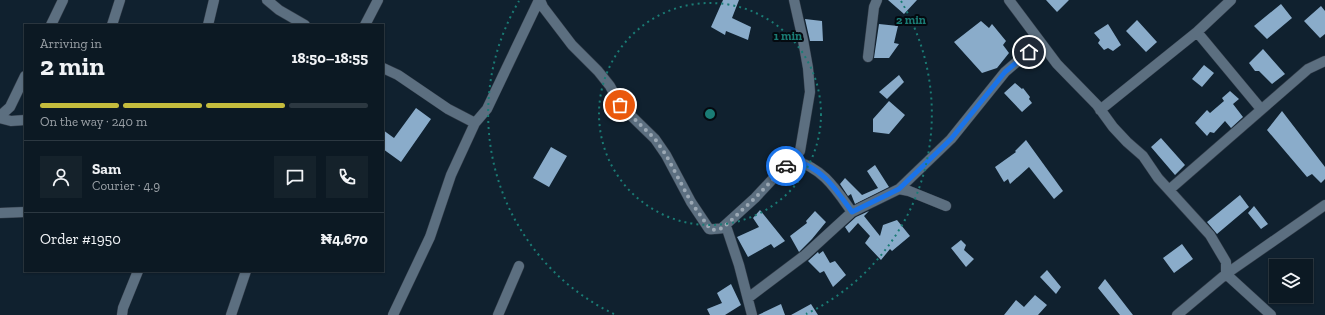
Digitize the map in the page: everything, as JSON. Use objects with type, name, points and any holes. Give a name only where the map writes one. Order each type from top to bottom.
[{"type":"street","points":[[51,24],[63,0]]},
{"type":"street","points":[[112,24],[120,0]]},
{"type":"street","points":[[208,24],[214,0]]},
{"type":"street","points":[[269,0],[279,10],[303,24]]},
{"type":"street","points":[[366,24],[378,0]]},
{"type":"street","points":[[393,315],[430,237],[451,175],[474,124],[487,109],[540,0]]},
{"type":"street","points":[[540,0],[543,7],[572,45],[598,70],[610,86],[620,105],[655,139],[666,155],[691,202],[710,229],[716,230],[723,228],[755,198],[800,151],[810,92],[808,68],[794,0]]},
{"type":"street","points":[[868,57],[874,7],[877,0]]},
{"type":"street","points":[[1009,0],[1057,64],[1100,110],[1122,137],[1143,156],[1158,178],[1210,235],[1226,262],[1226,274],[1271,315]]},
{"type":"street","points":[[1100,110],[1197,32],[1231,0]]},
{"type":"street","points":[[1197,32],[1261,109]]},
{"type":"street","points":[[748,298],[805,255],[852,212],[899,189],[951,139],[1005,72],[1040,42]]},
{"type":"street","points":[[1169,190],[1308,69],[1325,60]]},
{"type":"street","points":[[384,68],[398,75],[448,109],[474,124]]},
{"type":"street","points":[[24,78],[10,107],[0,117],[11,121],[24,120]]},
{"type":"street","points":[[793,160],[806,164],[823,175],[834,187],[852,212]]},
{"type":"street","points":[[899,189],[909,191],[946,206]]},
{"type":"street","points":[[1177,315],[1226,274],[1325,205]]},
{"type":"street","points":[[0,213],[24,212]]},
{"type":"street","points":[[723,228],[727,229],[733,245],[752,315]]},
{"type":"street","points":[[498,315],[519,266]]},
{"type":"street","points":[[122,315],[123,308],[138,272]]},
{"type":"street","points":[[232,315],[246,272]]},
{"type":"building","points":[[723,0],[739,0],[732,18],[751,27],[748,40],[726,31],[725,35],[711,27]]},
{"type":"building","points":[[888,0],[917,0],[904,14]]},
{"type":"building","points":[[1046,0],[1069,0],[1057,12]]},
{"type":"building","points":[[1281,4],[1292,18],[1267,39],[1254,26]]},
{"type":"building","points":[[1321,6],[1325,11],[1325,34],[1320,38],[1304,21]]},
{"type":"building","points":[[805,19],[822,21],[823,41],[810,41]]},
{"type":"building","points":[[1137,20],[1157,42],[1146,52],[1126,31]]},
{"type":"building","points":[[981,21],[989,28],[992,24],[1006,41],[1003,45],[1009,53],[997,68],[982,73],[954,42]]},
{"type":"building","points":[[879,24],[898,26],[894,43],[899,44],[889,58],[874,58]]},
{"type":"building","points":[[1108,24],[1121,45],[1113,51],[1108,48],[1104,50],[1098,43],[1100,40],[1094,33]]},
{"type":"building","points":[[1263,49],[1285,74],[1272,84],[1259,71],[1255,71],[1249,63]]},
{"type":"building","points":[[1204,65],[1214,73],[1202,87],[1192,79]]},
{"type":"building","points":[[899,75],[904,82],[887,99],[879,92]]},
{"type":"building","points":[[1015,83],[1022,89],[1023,88],[1030,97],[1029,99],[1032,103],[1022,112],[1004,93]]},
{"type":"building","points":[[1230,91],[1239,99],[1233,104],[1243,117],[1231,128],[1225,121],[1214,133],[1210,132],[1207,136],[1195,123],[1207,110],[1210,113],[1224,101],[1222,98]]},
{"type":"building","points":[[889,101],[905,115],[889,134],[873,132],[873,119]]},
{"type":"building","points":[[416,108],[431,119],[401,162],[384,150],[384,131],[394,138]]},
{"type":"building","points":[[1282,111],[1325,167],[1325,179],[1321,183],[1312,174],[1307,177],[1267,130]]},
{"type":"building","points":[[1161,138],[1185,165],[1175,175],[1151,147]]},
{"type":"building","points":[[1026,140],[1063,191],[1054,199],[1029,167],[1010,184],[1008,179],[1004,182],[995,167],[1016,152],[1015,151]]},
{"type":"building","points":[[551,147],[567,156],[549,187],[533,178]]},
{"type":"building","points":[[875,165],[889,187],[855,204],[851,194],[848,196],[840,184],[845,178],[862,195],[878,188],[867,171]]},
{"type":"building","points":[[1240,195],[1249,207],[1217,234],[1207,222]]},
{"type":"building","points":[[1254,206],[1268,224],[1261,229],[1248,213]]},
{"type":"building","points":[[760,210],[785,241],[774,248],[771,244],[748,257],[737,237],[759,227],[753,218]]},
{"type":"building","points":[[815,211],[826,222],[799,252],[790,236],[807,223],[806,221]]},
{"type":"building","points":[[869,211],[864,216],[880,236],[883,225],[897,220],[910,236],[892,251],[890,249],[881,260],[865,243],[870,236],[858,223],[849,233],[845,227],[856,217]]},
{"type":"building","points":[[961,240],[966,245],[964,250],[974,259],[966,267],[951,248]]},
{"type":"building","points":[[1182,244],[1193,259],[1174,273],[1163,258]]},
{"type":"building","points":[[823,251],[830,263],[835,261],[846,275],[833,287],[824,271],[820,273],[808,261],[818,252],[819,254]]},
{"type":"building","points":[[1047,270],[1061,287],[1056,294],[1040,277]]},
{"type":"building","points":[[1105,279],[1133,315],[1120,315],[1098,288]]},
{"type":"building","points":[[731,284],[741,305],[725,315],[710,315],[707,309],[722,303],[717,293]]},
{"type":"building","points":[[1035,295],[1047,305],[1038,315],[1004,315],[1016,300],[1024,307]]},
{"type":"building","points":[[781,304],[785,315],[758,315]]},
{"type":"building","points":[[811,304],[818,315],[791,315]]},
{"type":"way so far","points":[[620,105],[655,139],[666,155],[691,202],[710,229],[716,230],[723,228],[786,166]]},
{"type":"route","points":[[786,166],[793,160],[806,164],[823,175],[834,187],[852,212],[899,189],[951,139],[1005,72],[1029,52]]}]
